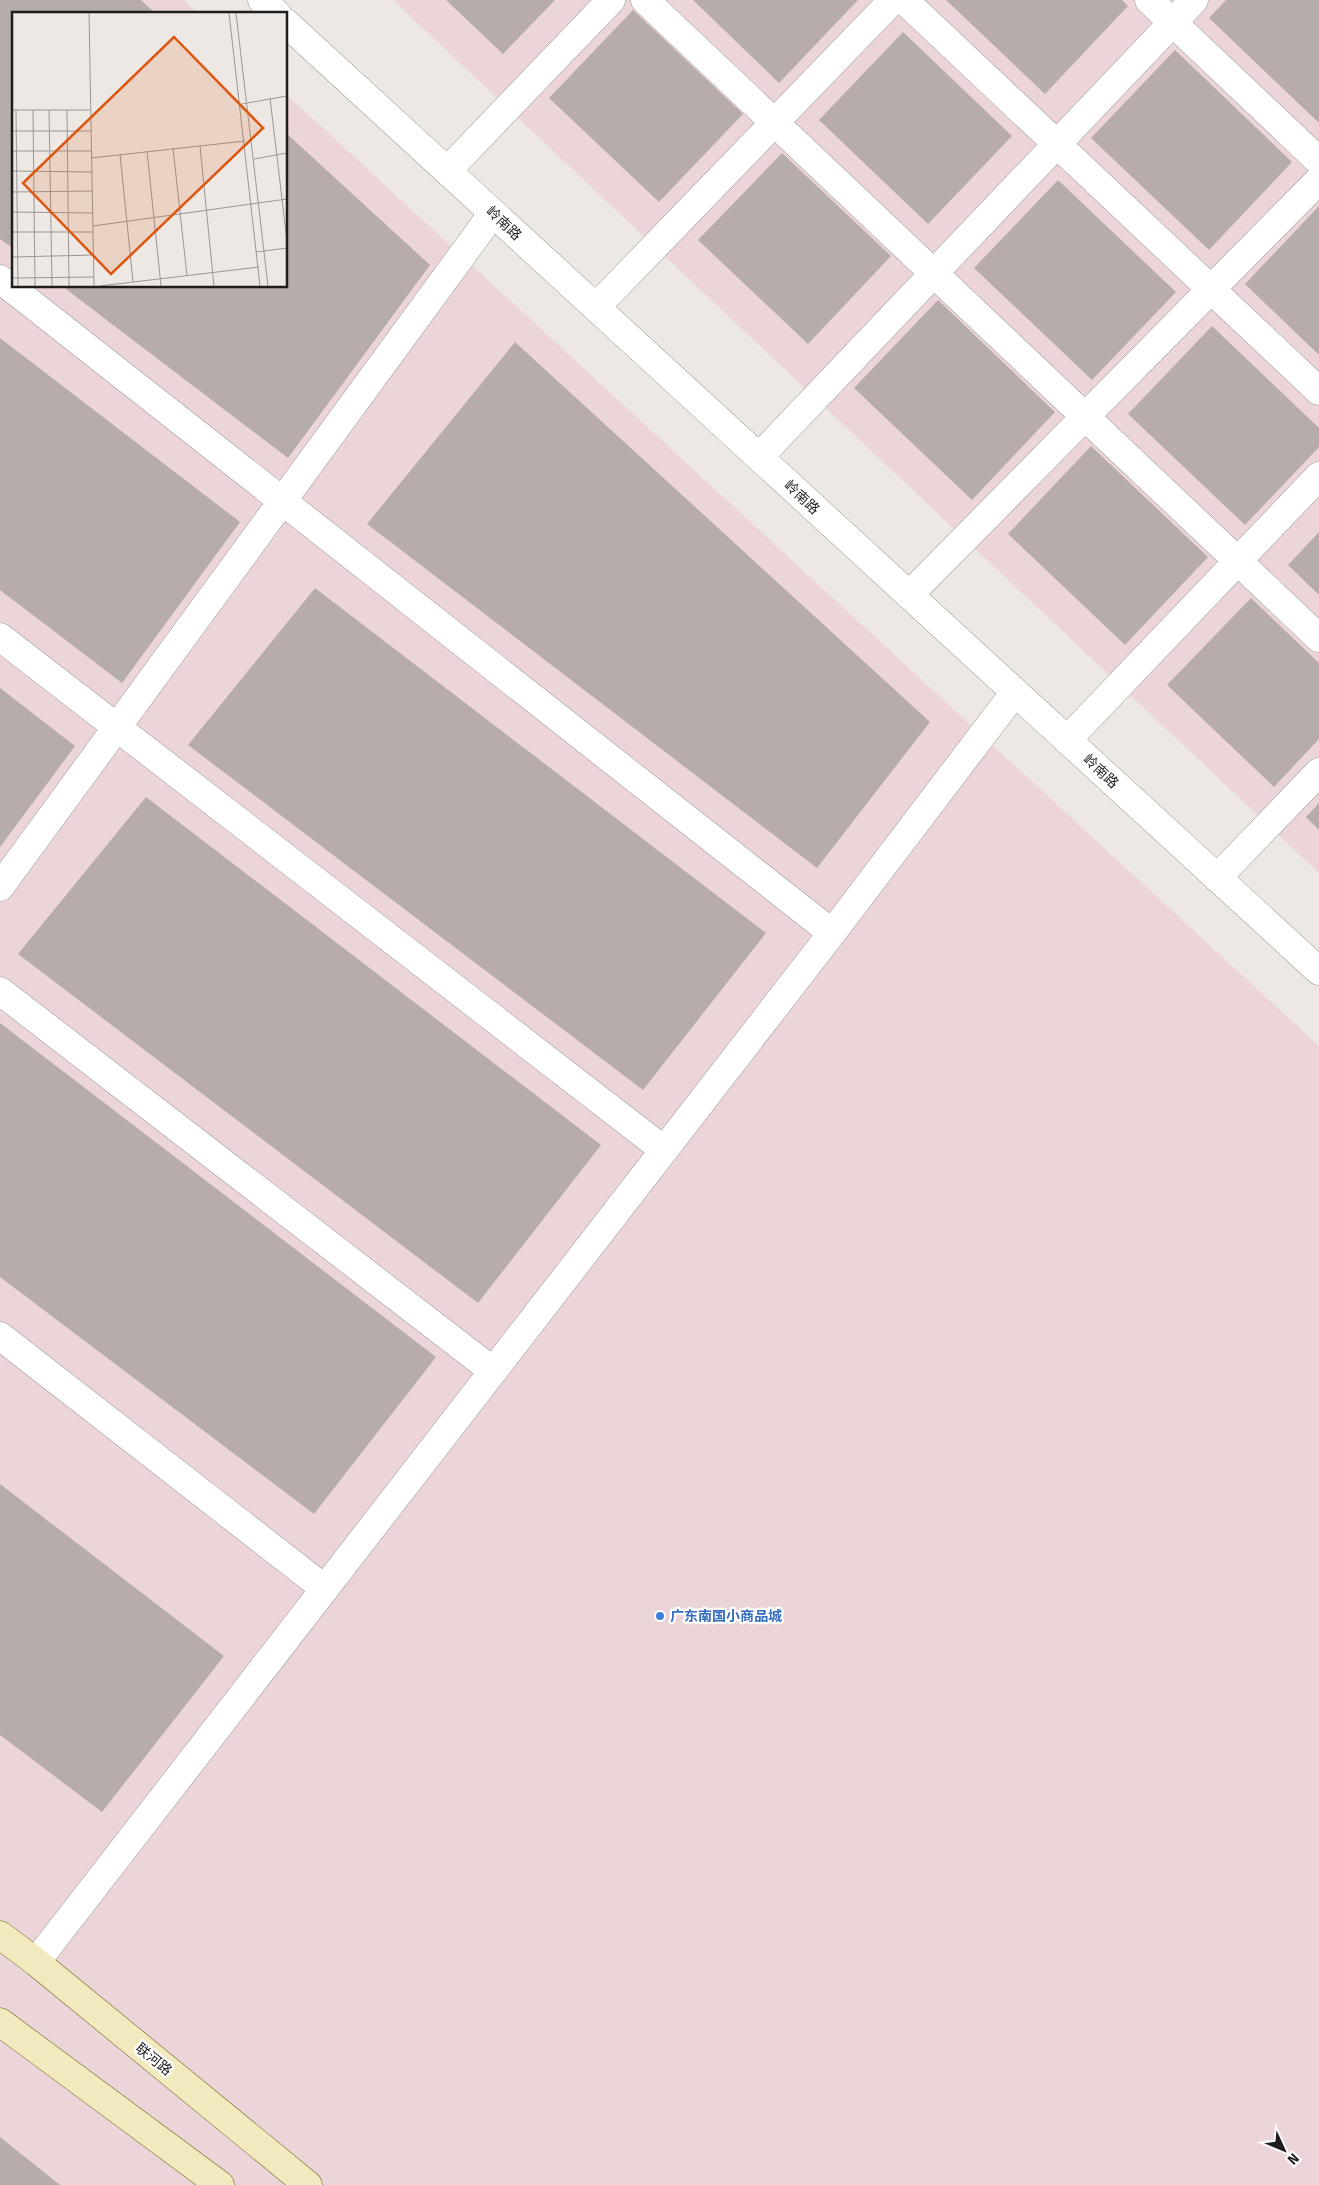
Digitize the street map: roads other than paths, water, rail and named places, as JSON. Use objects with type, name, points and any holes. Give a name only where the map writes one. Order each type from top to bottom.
[{"type":"main road","name":"联河路","points":[[0,1935],[36,1962],[308,2185]]},
{"type":"main road","points":[[0,2022],[220,2185]]},
{"type":"street","points":[[447,171],[611,0]]},
{"type":"street","points":[[646,0],[1319,638]]},
{"type":"street","points":[[596,307],[893,0]]},
{"type":"street","points":[[904,0],[1319,391]]},
{"type":"street","points":[[1149,0],[1319,161]]},
{"type":"street","points":[[759,457],[1194,0]]},
{"type":"street","name":"岭南路","points":[[288,23],[1319,971]]},
{"type":"street","points":[[909,595],[1319,180]]},
{"type":"street","points":[[0,888],[493,213]]},
{"type":"street","points":[[0,279],[832,932]]},
{"type":"street","points":[[1067,740],[1319,476]]},
{"type":"street","points":[[0,637],[664,1150]]},
{"type":"street","points":[[36,1962],[664,1150],[1015,692]]},
{"type":"street","points":[[1217,878],[1319,772]]},
{"type":"street","points":[[0,991],[493,1371]]},
{"type":"street","points":[[0,1336],[325,1589]]},
{"type":"place","name":"广东南国小商品城","points":[[660,1616]]}]
